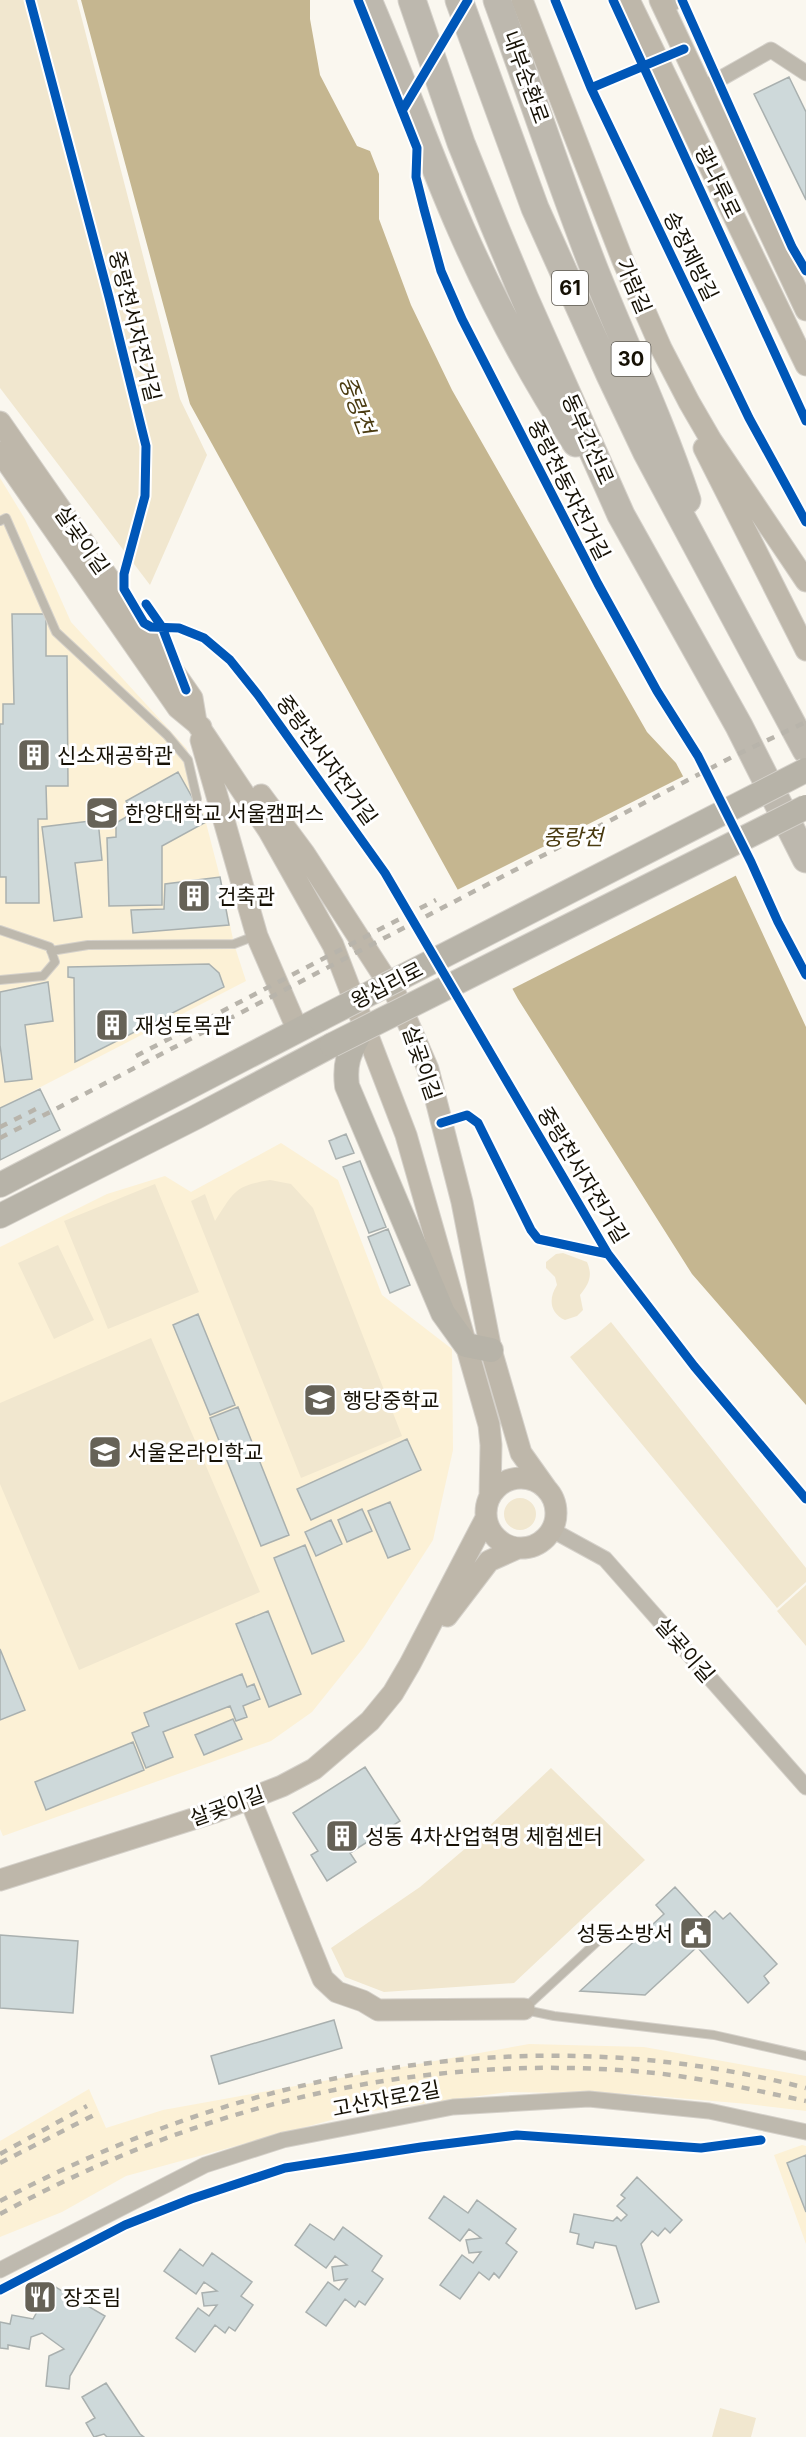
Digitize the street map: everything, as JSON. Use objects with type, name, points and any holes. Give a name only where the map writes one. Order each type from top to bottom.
[{"type":"highway","points":[[368,0],[462,230],[500,311],[542,390],[621,515]]},
{"type":"highway","name":"동부간선로","points":[[411,0],[473,174],[525,299],[621,515],[739,726],[806,859]]},
{"type":"highway","name":"61","points":[[459,0],[519,167],[567,282],[647,453],[806,750]]},
{"type":"highway","name":"내부순환로","points":[[497,0],[584,243],[668,441],[708,564]]},
{"type":"main road","name":"가람길","points":[[522,0],[623,261],[661,348],[688,402],[806,581]]},
{"type":"main road","name":"광나루로","points":[[629,0],[806,365]]},
{"type":"main road","points":[[638,20],[667,3]]},
{"type":"main road","name":"광나루로","points":[[667,3],[702,89],[804,301]]},
{"type":"main road","points":[[688,402],[703,446],[720,482],[806,650]]},
{"type":"main road","name":"살곶이길","points":[[0,422],[192,698],[196,722],[269,831],[333,945],[406,1135],[466,1344],[489,1425],[492,1445],[490,1496]]},
{"type":"main road","name":"살곶이길","points":[[0,452],[178,708],[235,759],[304,853],[396,995],[428,1069],[462,1202],[491,1350],[521,1453],[548,1491]]},
{"type":"main road","points":[[196,722],[257,936],[298,1031]]},
{"type":"main road","name":"왕십리로","points":[[0,1185],[806,770]]},
{"type":"main road","name":"왕십리로","points":[[0,1216],[361,1030],[806,807]]},
{"type":"main road","points":[[361,1030],[349,1054],[345,1070],[347,1086],[443,1313],[466,1344],[491,1350]]},
{"type":"main road","points":[[518,1478],[540,1484],[548,1491],[555,1510],[552,1530],[538,1544],[518,1548],[497,1539],[486,1518],[486,1506],[497,1487],[518,1478]]},
{"type":"main road","name":"살곶이길","points":[[0,1881],[250,1799],[282,1786],[314,1769],[370,1721],[393,1693],[410,1665],[486,1518]]},
{"type":"main road","name":"살곶이길","points":[[410,1665],[481,1569],[498,1555],[518,1548]]},
{"type":"main road","points":[[250,1799],[313,1957],[323,1979],[337,1992],[363,2001],[378,2010],[524,2009]]},
{"type":"street","points":[[702,89],[771,50],[806,73]]},
{"type":"street","name":"살곶이길","points":[[552,1530],[604,1559],[806,1787]]},
{"type":"street","name":"고산자로2길","points":[[0,2270],[206,2165],[283,2140],[453,2107],[589,2099],[709,2111],[806,2132]]},
{"type":"lane","points":[[0,521],[6,519],[56,632],[167,735],[188,760],[197,799]]},
{"type":"lane","points":[[0,930],[50,947],[55,962],[43,976],[0,980]]},
{"type":"lane","points":[[51,951],[88,945],[234,944],[257,936]]},
{"type":"lane","points":[[524,2009],[600,1939]]},
{"type":"lane","points":[[524,2009],[554,2016],[714,2035],[806,2056]]},
{"type":"shaded area","points":[[0,0],[77,0],[180,399],[207,455],[150,585],[0,388]]},
{"type":"shaded area","name":"한양대학교 서울캠퍼스","points":[[0,478],[25,519],[71,622],[187,749],[220,877],[234,944],[246,981],[0,1108]]},
{"type":"shaded area","points":[[281,1143],[338,1180],[382,1295],[452,1349],[453,1450],[433,1540],[364,1647],[312,1712],[271,1741],[3,1836],[0,1829],[0,1247],[107,1194],[165,1176],[191,1192]]},
{"type":"shaded area","points":[[270,1180],[291,1184],[313,1208],[402,1436],[301,1478],[191,1201],[205,1194],[215,1221],[236,1192],[249,1185]]},
{"type":"shaded area","points":[[155,1184],[199,1292],[108,1329],[64,1221]]},
{"type":"shaded area","points":[[58,1245],[94,1320],[54,1339],[18,1263]]},
{"type":"shaded area","points":[[563,1253],[587,1262],[590,1272],[588,1283],[580,1295],[583,1310],[577,1316],[565,1320],[556,1314],[552,1305],[552,1295],[557,1285],[555,1277],[546,1268],[546,1262],[556,1254]]},
{"type":"shaded area","points":[[611,1322],[806,1568],[806,1582],[777,1608],[570,1357]]},
{"type":"shaded area","points":[[151,1338],[260,1592],[79,1670],[0,1484],[0,1403]]},
{"type":"shaded area","points":[[520,1498],[532,1502],[536,1514],[532,1526],[520,1530],[508,1526],[504,1514],[508,1502]]},
{"type":"shaded area","points":[[806,1585],[806,1646],[777,1611]]},
{"type":"shaded area","points":[[551,1768],[645,1860],[514,1983],[384,1992],[345,1977],[331,1948],[420,1887],[467,1847]]},
{"type":"shaded area","points":[[529,2044],[644,2047],[806,2076],[806,2111],[631,2094],[508,2092],[357,2113],[126,2176],[62,2212],[0,2237],[0,2141],[89,2089],[106,2128],[163,2110]]},
{"type":"shaded area","points":[[802,2145],[806,2146],[806,2244],[774,2155]]},
{"type":"shaded area","points":[[720,2408],[756,2418],[751,2437],[712,2437]]},
{"type":"water","name":"중랑천","points":[[81,0],[310,0],[310,19],[320,75],[357,146],[370,151],[379,174],[379,219],[411,305],[452,390],[647,732],[676,763],[735,874],[806,1027],[806,1405],[692,1274],[518,999],[190,404]]},
{"type":"pier","points":[[686,775],[739,874],[510,990],[455,891]]},
{"type":"building","points":[[789,77],[806,112],[806,200],[754,94]]},
{"type":"building","name":"신소재공학관","points":[[12,614],[46,614],[46,656],[67,656],[68,786],[46,786],[47,819],[38,819],[39,903],[6,903],[6,877],[0,877],[0,724],[3,724],[3,704],[14,704]]},
{"type":"building","points":[[178,772],[206,822],[162,846],[162,905],[109,906],[107,838],[116,837],[116,823],[133,813],[126,801]]},
{"type":"building","points":[[98,820],[102,860],[75,863],[82,917],[54,921],[42,827]]},
{"type":"building","name":"건축관","points":[[220,877],[229,925],[133,933],[131,910],[164,909],[165,884]]},
{"type":"building","name":"재성토목관","points":[[209,964],[219,973],[224,987],[75,1062],[74,978],[68,977],[68,967]]},
{"type":"building","points":[[48,982],[53,1021],[25,1025],[32,1079],[5,1082],[0,1045],[0,992]]},
{"type":"building","points":[[40,1089],[60,1130],[0,1160],[0,1108]]},
{"type":"building","points":[[346,1134],[354,1153],[336,1159],[329,1141]]},
{"type":"building","points":[[360,1161],[386,1227],[369,1233],[343,1167]]},
{"type":"building","points":[[388,1229],[410,1285],[390,1293],[368,1237]]},
{"type":"building","points":[[198,1314],[235,1405],[210,1415],[173,1325]]},
{"type":"building","points":[[238,1407],[289,1535],[261,1546],[210,1418]]},
{"type":"building","points":[[407,1439],[421,1470],[311,1520],[297,1489]]},
{"type":"building","points":[[390,1502],[410,1549],[388,1558],[368,1511]]},
{"type":"building","points":[[362,1509],[372,1531],[347,1542],[338,1520]]},
{"type":"building","points":[[331,1520],[342,1544],[316,1556],[305,1532]]},
{"type":"building","points":[[305,1545],[344,1641],[312,1654],[274,1558]]},
{"type":"building","points":[[268,1611],[301,1694],[269,1707],[236,1624]]},
{"type":"building","points":[[0,1649],[25,1710],[0,1720]]},
{"type":"building","points":[[242,1674],[247,1687],[254,1684],[260,1699],[243,1706],[247,1717],[236,1721],[230,1706],[163,1732],[173,1757],[146,1768],[132,1733],[149,1726],[144,1713]]},
{"type":"building","points":[[233,1719],[242,1739],[204,1755],[195,1735]]},
{"type":"building","points":[[133,1742],[144,1770],[46,1810],[35,1782]]},
{"type":"building","name":"성동 4차산업혁명 체험센터","points":[[365,1767],[400,1821],[350,1853],[356,1862],[327,1881],[311,1855],[318,1851],[293,1813]]},
{"type":"building","name":"성동소방서","points":[[675,1887],[705,1920],[715,1911],[723,1919],[730,1913],[777,1964],[764,1976],[769,1983],[748,2003],[697,1947],[645,1995],[580,1991],[664,1914],[656,1905]]},
{"type":"building","points":[[0,1935],[78,1941],[73,2013],[0,2008]]},
{"type":"building","points":[[334,2020],[342,2048],[219,2084],[211,2056]]},
{"type":"building","points":[[806,2155],[806,2212],[787,2163]]},
{"type":"building","points":[[637,2177],[682,2220],[670,2233],[665,2228],[658,2236],[652,2231],[641,2244],[659,2302],[636,2309],[616,2246],[595,2242],[593,2248],[577,2244],[579,2234],[570,2232],[574,2214],[613,2221],[617,2217],[621,2221],[627,2215],[617,2206],[625,2198],[621,2195]]},
{"type":"building","points":[[444,2196],[468,2213],[477,2200],[516,2229],[506,2243],[517,2252],[499,2278],[494,2273],[489,2280],[479,2272],[460,2299],[440,2285],[462,2255],[473,2263],[481,2252],[469,2253],[466,2240],[481,2238],[469,2229],[460,2241],[429,2218]]},
{"type":"building","points":[[310,2224],[334,2240],[343,2227],[382,2256],[372,2271],[383,2279],[365,2305],[359,2301],[355,2307],[345,2299],[326,2326],[306,2312],[328,2282],[339,2290],[347,2279],[334,2281],[332,2267],[347,2265],[335,2256],[326,2268],[295,2245]]},
{"type":"building","points":[[180,2249],[203,2266],[212,2253],[252,2282],[241,2296],[253,2305],[235,2331],[229,2327],[225,2333],[215,2325],[195,2352],[176,2338],[198,2308],[209,2316],[217,2305],[204,2306],[202,2293],[217,2291],[204,2282],[196,2294],[164,2271]]},
{"type":"building","points":[[52,2285],[105,2316],[70,2376],[69,2389],[46,2386],[49,2356],[64,2349],[42,2333],[31,2337],[29,2349],[8,2345],[8,2349],[0,2348],[0,2322],[10,2324],[12,2315],[33,2319]]},
{"type":"building","points":[[106,2383],[144,2437],[107,2437],[104,2434],[94,2437],[86,2423],[95,2418],[82,2397]]},
{"type":"railway","points":[[0,1138],[736,755],[806,722]]},
{"type":"railway","points":[[136,1056],[436,900]]},
{"type":"railway","points":[[0,1127],[38,1108]]},
{"type":"railway","points":[[0,2201],[95,2155],[192,2118],[291,2088],[393,2068],[496,2057],[599,2057],[703,2067],[806,2088]]},
{"type":"railway","points":[[0,2214],[76,2176],[153,2143],[232,2116],[312,2095],[394,2079],[477,2070],[560,2068],[645,2072],[706,2080],[806,2101]]},
{"type":"railway","points":[[0,2154],[87,2106]]},
{"type":"railway","points":[[0,2163],[94,2115]]},
{"type":"cycle path","name":"중랑천서자전거길","points":[[30,0],[146,446],[145,496],[124,574],[124,589],[144,623],[151,627],[179,628],[204,638],[230,660],[258,695],[385,873],[608,1254],[694,1366],[806,1499]]},
{"type":"cycle path","name":"중랑천동자전거길","points":[[358,0],[417,148],[416,177],[424,209],[441,271],[462,319],[598,584],[657,691],[698,756],[806,975]]},
{"type":"cycle path","points":[[402,111],[468,0]]},
{"type":"cycle path","name":"송정제방길","points":[[555,0],[591,88],[749,418],[806,522]]},
{"type":"cycle path","points":[[613,0],[806,421]]},
{"type":"cycle path","points":[[682,0],[792,247],[806,271]]},
{"type":"cycle path","points":[[591,88],[684,49]]},
{"type":"cycle path","points":[[146,604],[162,627],[186,690]]},
{"type":"cycle path","name":"중랑천서자전거길","points":[[441,1123],[467,1115],[478,1123],[531,1230],[538,1239],[608,1254]]},
{"type":"cycle path","points":[[0,2290],[125,2225],[191,2199],[285,2168],[517,2135],[701,2148],[761,2140]]},
{"type":"place","name":"신소재공학관","points":[[34,755]]},
{"type":"place","name":"한양대학교 서울캠퍼스","points":[[102,813]]},
{"type":"place","name":"건축관","points":[[194,896]]},
{"type":"place","name":"재성토목관","points":[[112,1025]]},
{"type":"place","name":"행당중학교","points":[[320,1400]]},
{"type":"place","name":"서울온라인학교","points":[[105,1452]]},
{"type":"place","name":"성동 4차산업혁명 체험센터","points":[[342,1836]]},
{"type":"place","name":"성동소방서","points":[[696,1933]]},
{"type":"place","name":"장조림","points":[[40,2297]]}]
